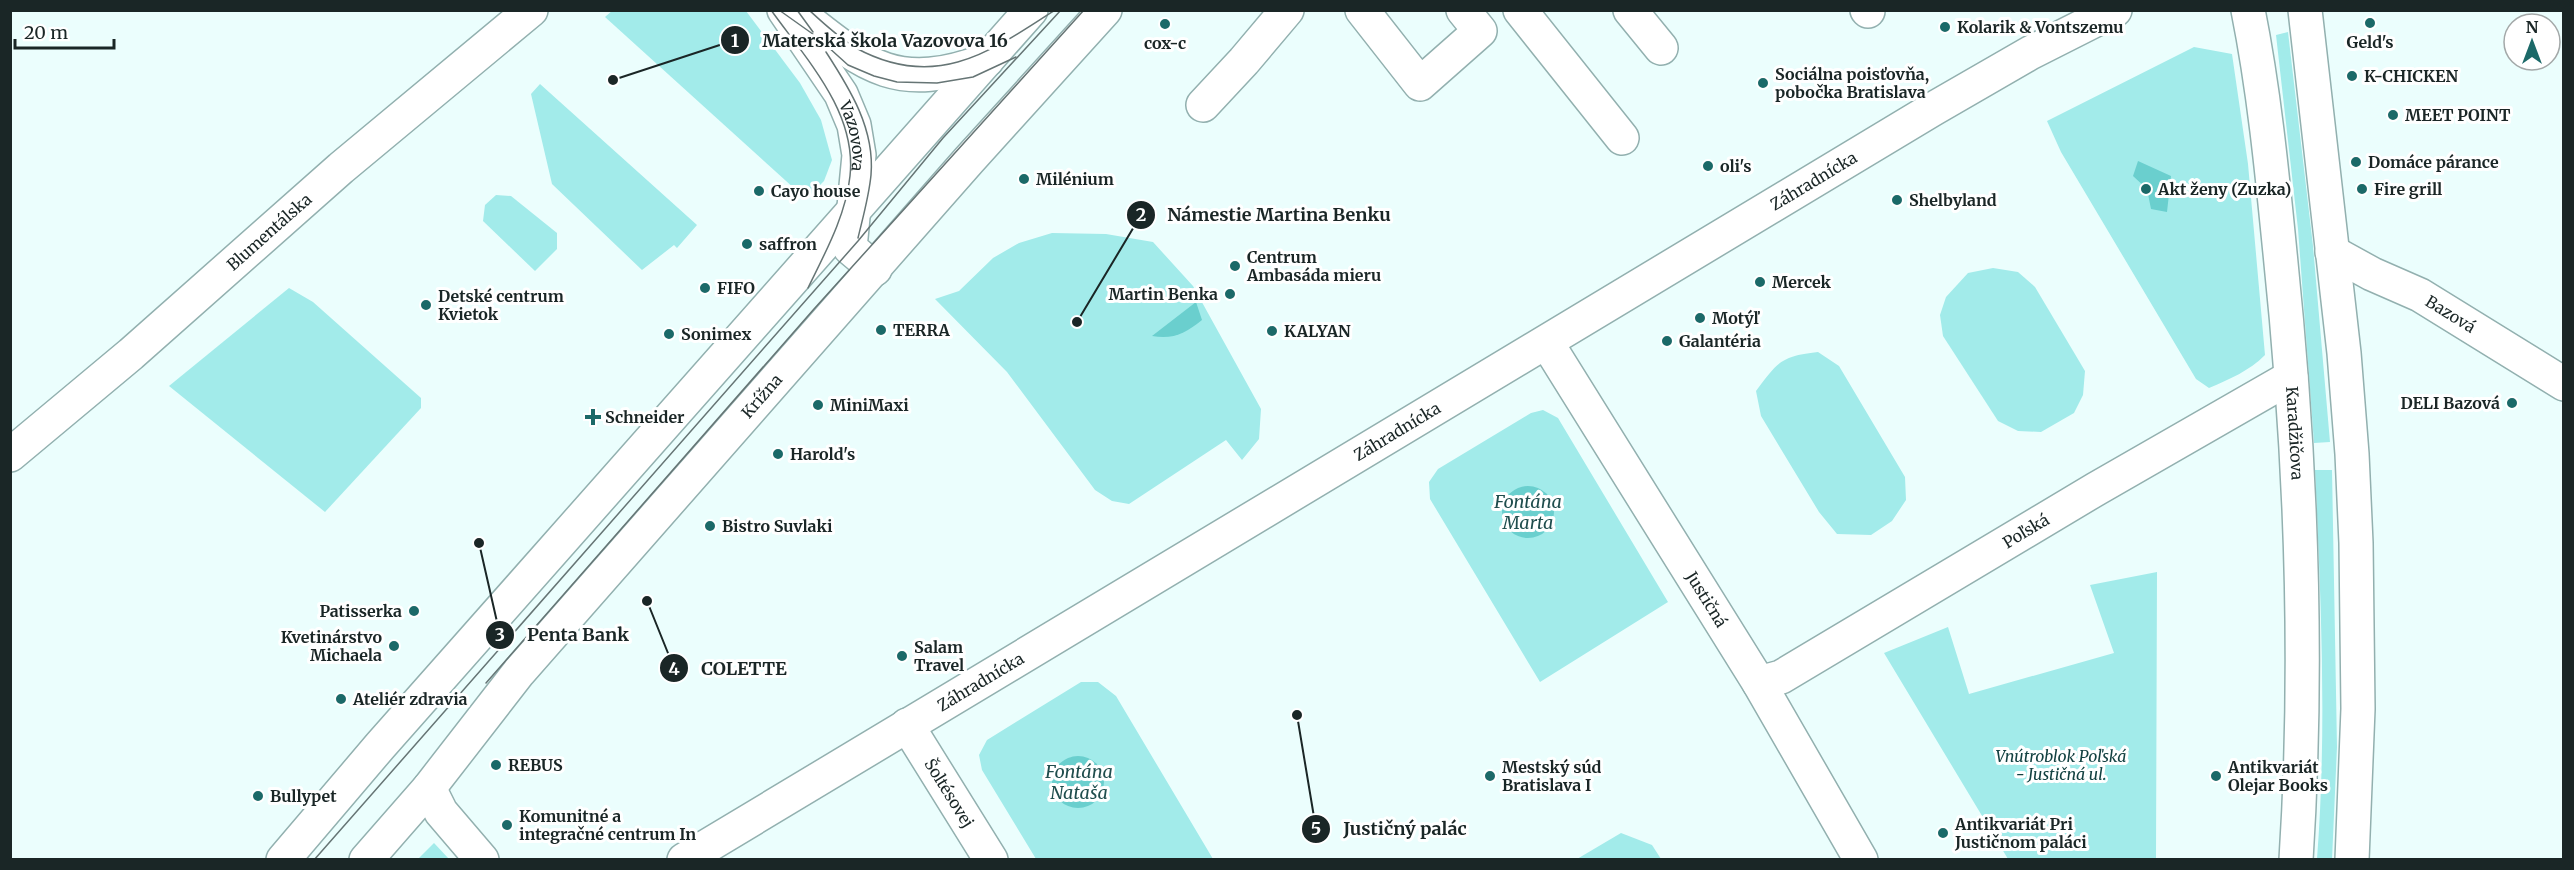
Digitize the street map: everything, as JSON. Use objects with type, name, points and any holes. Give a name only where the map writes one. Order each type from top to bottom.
[{"type":"street","name":"Blumentálska","points":[[10,454],[130,354],[341,168],[531,10]]},
{"type":"street","name":"Vazovova","points":[[784,10],[841,94],[851,116],[859,151],[850,248],[875,269]]},
{"type":"street","points":[[795,10],[848,52],[863,61],[891,71],[916,74],[947,73],[989,59]]},
{"type":"street","points":[[283,860],[380,746],[1031,10]]},
{"type":"street","name":"Krížna","points":[[366,860],[429,788],[519,672],[969,160],[1105,10]]},
{"type":"street","points":[[1203,105],[1287,10]]},
{"type":"street","points":[[1362,10],[1420,84],[1480,31],[1463,10]]},
{"type":"street","points":[[1520,10],[1622,138]]},
{"type":"street","points":[[1630,10],[1661,48]]},
{"type":"street","name":"Záhradnícka","points":[[684,860],[2020,58],[2115,10]]},
{"type":"street","name":"Karadžičova","points":[[2248,10],[2269,155],[2291,377],[2296,454],[2302,698],[2301,779],[2295,860]]},
{"type":"street","points":[[2305,10],[2344,353],[2356,543],[2358,709],[2352,860]]},
{"type":"street","name":"Bazová","points":[[2332,252],[2372,274],[2420,295],[2564,384]]},
{"type":"street","name":"Justičná","points":[[1547,343],[1759,683],[1861,860]]},
{"type":"street","name":"Poľská","points":[[1759,683],[1781,677],[2096,489],[2291,377]]},
{"type":"street","name":"Šoltésovej","points":[[907,725],[991,860]]},
{"type":"street","points":[[429,788],[441,812],[482,860]]},
{"type":"green space","points":[[613,10],[746,11],[800,83],[821,120],[832,160],[824,181],[806,199],[605,17]]},
{"type":"green space","points":[[2288,32],[2313,246],[2330,442],[2314,443],[2298,229],[2276,35]]},
{"type":"green space","points":[[2194,47],[2232,54],[2248,164],[2265,355],[2246,370],[2209,388],[2196,379],[2061,152],[2047,121]]},
{"type":"green space","points":[[540,84],[697,225],[677,248],[674,245],[642,270],[552,184],[531,94]]},
{"type":"green space","points":[[496,195],[511,196],[557,233],[557,249],[535,271],[483,221],[485,205]]},
{"type":"green space","points":[[1052,233],[1106,234],[1153,242],[1193,286],[1261,409],[1259,439],[1242,460],[1226,440],[1129,504],[1112,501],[1095,490],[1007,372],[935,299],[959,291],[993,258],[1019,243]]},
{"type":"green space","points":[[1993,268],[2018,272],[2035,287],[2085,371],[2083,395],[2074,413],[2041,432],[2018,431],[1998,421],[1943,336],[1940,315],[1946,297],[1968,273]]},
{"type":"green space","points":[[289,288],[313,302],[421,398],[421,408],[325,512],[169,386]]},
{"type":"green space","points":[[1818,352],[1839,366],[1905,477],[1906,500],[1892,521],[1871,535],[1837,534],[1819,512],[1761,416],[1756,391],[1770,373],[1788,358]]},
{"type":"green space","points":[[1543,410],[1558,418],[1668,602],[1540,682],[1430,499],[1429,482],[1438,469],[1531,413]],"holes":[[[1525,487],[1543,491],[1551,502],[1551,524],[1541,534],[1503,507],[1509,495]]]},
{"type":"green space","points":[[2315,470],[2332,470],[2337,747],[2332,860],[2317,859],[2322,714],[2321,616]]},
{"type":"green space","name":"Vnútroblok Poľská - Justičná ul.","points":[[2157,572],[2156,859],[2008,859],[1884,653],[1948,627],[1969,694],[2114,653],[2090,585]]},
{"type":"green space","points":[[1081,682],[1098,682],[1116,696],[1213,859],[1036,859],[982,770],[979,755],[987,740]],"holes":[[[1072,757],[1086,758],[1098,765],[1065,804],[1055,792],[1056,772],[1065,761]]]},
{"type":"green space","points":[[1621,833],[1652,845],[1661,859],[1577,859]]},
{"type":"green space","points":[[434,843],[449,859],[418,859]]},
{"type":"water","points":[[2138,161],[2171,176],[2167,212],[2151,209],[2147,189],[2133,176]]},
{"type":"water","points":[[1196,302],[1202,320],[1196,325],[1173,336],[1152,336]]},
{"type":"water","name":"Fontána Marta","points":[[1528,486],[1538,488],[1546,494],[1552,502],[1554,512],[1552,522],[1546,530],[1538,536],[1528,538],[1518,536],[1510,530],[1504,522],[1502,512],[1504,502],[1510,494],[1518,488]]},
{"type":"water","name":"Fontána Nataša","points":[[1078,756],[1088,758],[1096,764],[1102,772],[1104,782],[1102,792],[1096,800],[1088,806],[1078,808],[1068,806],[1060,800],[1054,792],[1052,782],[1054,772],[1060,764],[1068,758]]},
{"type":"tram line","points":[[771,10],[826,87],[846,130],[850,153],[850,176],[844,205],[834,234],[808,288]]},
{"type":"tram line","points":[[779,10],[817,37],[848,65],[874,76],[897,82],[937,83],[973,77],[1016,57]]},
{"type":"tram line","points":[[797,10],[813,32]]},
{"type":"tram line","points":[[809,10],[837,35],[856,48],[885,60],[911,66],[936,66],[960,61],[984,52],[1055,10]]},
{"type":"tram line","points":[[314,860],[858,241],[943,138],[1061,10]]},
{"type":"tram line","points":[[486,683],[814,309],[1084,10]]},
{"type":"tram line","points":[[826,52],[852,95],[869,142],[871,175],[858,238]]},
{"type":"place","name":"Geld's","points":[[2370,23]]},
{"type":"place","name":"cox-c","points":[[1165,24]]},
{"type":"place","name":"Kolarik & Vontszemu","points":[[1945,27]]},
{"type":"place","name":"K-CHICKEN","points":[[2352,76]]},
{"type":"place","name":"Materská škola Vazovova 16","points":[[613,80]]},
{"type":"place","name":"Sociálna poisťovňa, pobočka Bratislava","points":[[1763,83]]},
{"type":"place","name":"MEET POINT","points":[[2393,115]]},
{"type":"place","name":"Domáce párance","points":[[2356,162]]},
{"type":"place","name":"oli's","points":[[1708,166]]},
{"type":"place","name":"Milénium","points":[[1024,179]]},
{"type":"place","name":"Akt ženy (Zuzka)","points":[[2146,189]]},
{"type":"place","name":"Fire grill","points":[[2362,189]]},
{"type":"place","name":"Cayo house","points":[[759,191]]},
{"type":"place","name":"Shelbyland","points":[[1897,200]]},
{"type":"place","name":"saffron","points":[[747,244]]},
{"type":"place","name":"Centrum Ambasáda mieru","points":[[1235,266]]},
{"type":"place","name":"Mercek","points":[[1760,282]]},
{"type":"place","name":"FIFO","points":[[705,288]]},
{"type":"place","name":"Martin Benka","points":[[1230,294]]},
{"type":"place","name":"Detské centrum Kvietok","points":[[426,305]]},
{"type":"place","name":"Motýľ","points":[[1700,318]]},
{"type":"place","name":"Námestie Martina Benku","points":[[1077,322]]},
{"type":"place","name":"TERRA","points":[[881,330]]},
{"type":"place","name":"KALYAN","points":[[1272,331]]},
{"type":"place","name":"Sonimex","points":[[669,334]]},
{"type":"place","name":"Galantéria","points":[[1667,341]]},
{"type":"place","name":"DELI Bazová","points":[[2512,403]]},
{"type":"place","name":"MiniMaxi","points":[[818,405]]},
{"type":"place","name":"Schneider","points":[[593,417]]},
{"type":"place","name":"Harold's","points":[[778,454]]},
{"type":"place","name":"Bistro Suvlaki","points":[[710,526]]},
{"type":"place","name":"Penta Bank","points":[[479,543]]},
{"type":"place","name":"COLETTE","points":[[647,601]]},
{"type":"place","name":"Patisserka","points":[[414,611]]},
{"type":"place","name":"Kvetinárstvo Michaela","points":[[394,646]]},
{"type":"place","name":"Salam Travel","points":[[902,656]]},
{"type":"place","name":"Ateliér zdravia","points":[[341,699]]},
{"type":"place","name":"Justičný palác","points":[[1297,715]]},
{"type":"place","name":"REBUS","points":[[496,765]]},
{"type":"place","name":"Mestský súd Bratislava I","points":[[1490,776]]},
{"type":"place","name":"Antikvariát Olejar Books","points":[[2216,776]]},
{"type":"place","name":"Bullypet","points":[[258,796]]},
{"type":"place","name":"Komunitné a integračné centrum In","points":[[507,825]]},
{"type":"place","name":"Antikvariát Pri Justičnom paláci","points":[[1943,833]]}]
